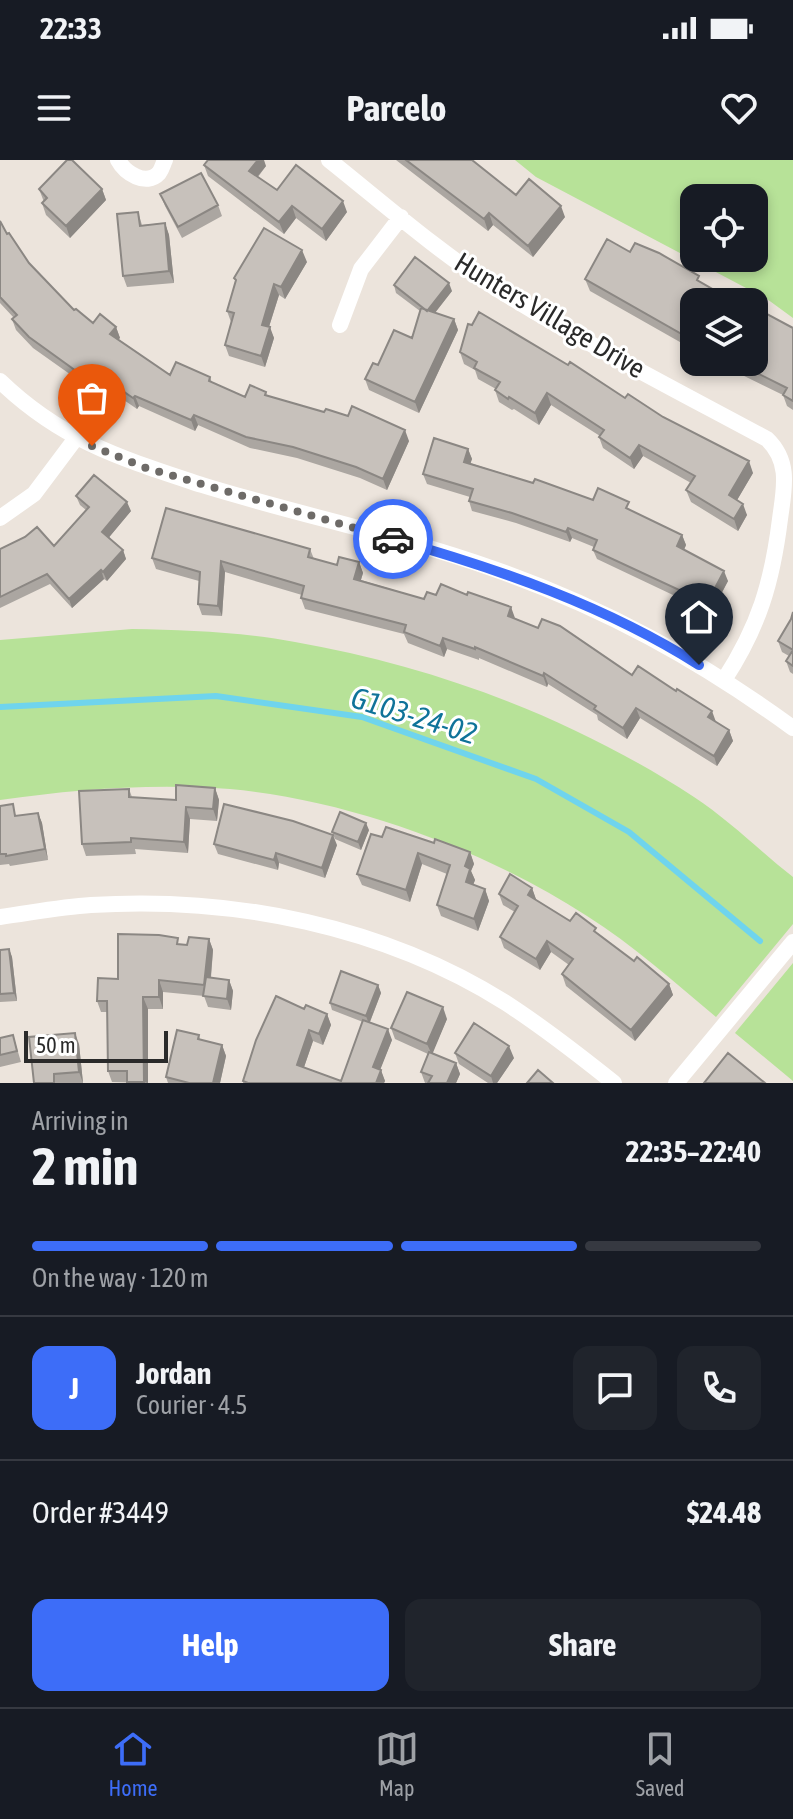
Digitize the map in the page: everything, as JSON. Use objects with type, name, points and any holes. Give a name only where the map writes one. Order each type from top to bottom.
[{"type":"street","points":[[118,160],[123,169],[135,177],[148,179],[159,173],[165,160]]},
{"type":"street","name":"Hunters Village Drive","points":[[329,160],[492,285],[767,439],[778,450],[784,465],[785,484],[767,594],[740,655],[724,680]]},
{"type":"street","points":[[340,325],[361,269],[401,217]]},
{"type":"street","points":[[0,381],[27,405],[76,438],[146,468],[494,569],[608,615],[674,649],[793,728]]},
{"type":"street","points":[[0,518],[34,494],[76,438]]},
{"type":"street","points":[[0,917],[88,905],[136,903],[236,909],[327,927],[419,959],[468,982],[547,1031],[614,1083]]},
{"type":"street","points":[[676,1083],[793,942]]},
{"type":"green space","points":[[515,160],[793,160],[793,318],[768,300],[768,288],[746,288],[716,272],[768,272],[768,184],[680,184],[680,253],[536,177]]},
{"type":"green space","points":[[132,629],[255,636],[348,653],[452,681],[552,720],[601,743],[694,797],[793,877],[793,924],[716,1017],[621,939],[547,892],[461,850],[369,817],[276,795],[201,787],[114,788],[0,800],[0,640]]},
{"type":"green space","points":[[793,963],[793,1081],[735,1033]]},
{"type":"building","points":[[67,160],[72,160],[102,189],[66,226],[42,203],[47,198],[39,189]]},
{"type":"building","points":[[208,160],[258,160],[249,171],[277,190],[296,165],[343,201],[322,229],[292,206],[279,222],[204,165]]},
{"type":"building","points":[[406,160],[472,160],[516,195],[529,179],[561,206],[528,246],[489,213],[484,219]]},
{"type":"building","points":[[201,173],[218,205],[178,227],[160,194]]},
{"type":"building","points":[[138,212],[140,226],[165,223],[169,271],[123,276],[117,214]]},
{"type":"building","points":[[0,221],[29,263],[74,310],[93,323],[100,314],[116,327],[110,334],[170,375],[176,362],[245,397],[250,385],[266,392],[265,395],[324,412],[326,409],[348,416],[352,406],[405,430],[383,479],[293,447],[246,437],[194,415],[191,420],[135,396],[133,398],[114,385],[108,394],[29,337],[12,319],[17,315],[0,297]]},
{"type":"building","points":[[264,228],[302,250],[281,287],[274,284],[262,325],[270,327],[261,356],[225,345],[234,313],[227,311],[234,278]]},
{"type":"building","points":[[607,239],[630,252],[635,243],[659,253],[680,265],[680,272],[692,272],[699,276],[697,280],[711,288],[680,288],[680,333],[585,279]]},
{"type":"building","points":[[415,257],[449,283],[427,311],[394,285]]},
{"type":"building","points":[[421,308],[454,319],[415,402],[365,379],[373,363],[378,365],[394,330],[412,338]]},
{"type":"building","points":[[479,312],[568,365],[570,362],[625,398],[628,394],[663,417],[749,461],[729,495],[743,504],[734,519],[686,490],[695,476],[639,445],[630,458],[599,437],[604,430],[547,393],[535,413],[495,390],[500,382],[474,368],[477,362],[460,352],[468,324],[472,325]]},
{"type":"building","points":[[768,315],[793,328],[793,401],[783,395],[787,388],[763,376],[768,376]]},
{"type":"building","points":[[434,438],[468,449],[464,462],[533,483],[535,479],[593,500],[598,488],[629,502],[626,508],[682,535],[677,546],[724,571],[707,603],[593,550],[597,540],[568,528],[566,532],[469,501],[473,489],[423,474]]},
{"type":"building","points":[[94,475],[127,502],[102,532],[123,550],[103,572],[101,570],[69,599],[47,574],[0,597],[0,549],[25,537],[37,527],[54,546],[89,507],[76,496]]},
{"type":"building","points":[[166,508],[310,549],[308,557],[337,565],[339,557],[359,562],[354,579],[424,599],[427,592],[436,595],[441,584],[511,607],[508,616],[538,628],[542,619],[560,626],[632,675],[638,666],[677,689],[712,711],[708,717],[729,730],[714,756],[636,708],[623,728],[594,709],[596,706],[544,673],[543,676],[475,647],[443,638],[440,646],[404,632],[406,625],[301,598],[304,586],[221,561],[218,606],[198,604],[200,572],[152,558]]},
{"type":"building","points":[[793,612],[793,650],[778,641]]},
{"type":"building","points":[[793,650],[793,666],[786,661]]},
{"type":"building","points":[[176,785],[215,788],[213,809],[186,807],[184,842],[131,838],[131,842],[82,844],[79,791],[129,789],[129,797],[176,800]]},
{"type":"building","points":[[13,804],[15,816],[38,813],[45,849],[6,856],[0,854],[0,806]]},
{"type":"building","points":[[224,804],[293,821],[333,835],[322,868],[276,853],[274,860],[214,844]]},
{"type":"building","points":[[340,812],[366,823],[358,842],[332,832]]},
{"type":"building","points":[[386,827],[434,843],[435,839],[470,852],[465,866],[470,869],[466,882],[485,889],[474,919],[437,905],[450,865],[418,853],[406,890],[357,874],[371,834],[382,837]]},
{"type":"building","points":[[510,874],[532,888],[528,895],[570,921],[576,913],[596,928],[594,931],[634,961],[637,957],[669,984],[631,1030],[562,974],[573,959],[547,941],[536,959],[500,937],[518,906],[499,894]]},
{"type":"building","points":[[118,934],[178,938],[177,944],[187,945],[189,937],[209,939],[204,985],[159,980],[159,997],[143,997],[144,1082],[127,1082],[127,1071],[108,1071],[107,1001],[97,1001],[98,978],[118,979]]},
{"type":"building","points":[[9,949],[14,993],[0,994],[0,950]]},
{"type":"building","points":[[341,971],[378,985],[366,1016],[330,1003]]},
{"type":"building","points":[[206,977],[229,980],[227,999],[203,996]]},
{"type":"building","points":[[407,992],[443,1007],[427,1044],[391,1028]]},
{"type":"building","points":[[276,996],[304,1009],[306,1005],[327,1014],[319,1034],[309,1030],[297,1065],[341,1081],[363,1020],[388,1029],[373,1067],[381,1070],[376,1083],[243,1081],[256,1040]]},
{"type":"building","points":[[474,1023],[509,1046],[491,1076],[455,1053]]},
{"type":"building","points":[[177,1030],[222,1045],[213,1083],[189,1083],[166,1077]]},
{"type":"building","points":[[75,1033],[79,1072],[54,1074],[54,1083],[34,1083],[29,1037]]},
{"type":"building","points":[[13,1035],[17,1051],[0,1055],[0,1038]]},
{"type":"building","points":[[429,1052],[456,1063],[447,1083],[428,1083],[432,1076],[421,1072]]},
{"type":"building","points":[[728,1053],[765,1083],[704,1083]]},
{"type":"building","points":[[538,1070],[553,1083],[527,1083]]},
{"type":"waterway","name":"G103-24-02","points":[[0,707],[216,696],[362,717],[536,779],[629,832],[760,941]]},
{"type":"way so far","points":[[92,446],[146,468],[393,539]]},
{"type":"route","points":[[393,539],[494,569],[543,588],[608,615],[699,665]]}]
